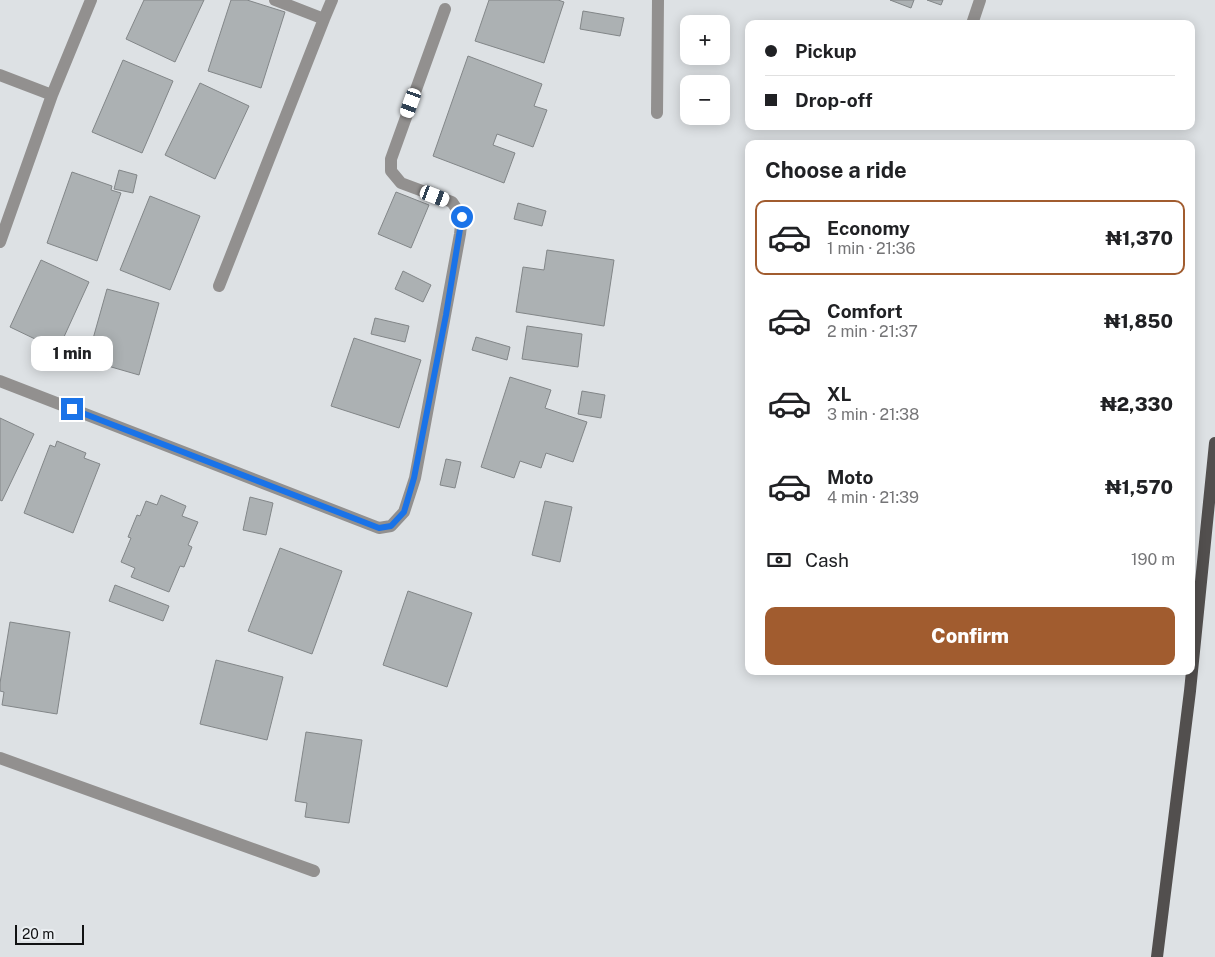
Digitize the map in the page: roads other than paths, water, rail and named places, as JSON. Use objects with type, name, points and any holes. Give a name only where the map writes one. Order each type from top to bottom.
[{"type":"main road","points":[[1195,641],[1215,443]]},
{"type":"main road","points":[[1157,957],[1192,675]]},
{"type":"street","points":[[0,242],[52,95],[91,0]]},
{"type":"street","points":[[275,0],[324,19]]},
{"type":"street","points":[[219,286],[332,0]]},
{"type":"street","points":[[658,0],[658,113]]},
{"type":"street","points":[[973,20],[980,0]]},
{"type":"street","points":[[0,381],[379,528],[391,526],[404,512],[414,478],[462,217],[452,202],[401,183],[391,171],[391,159],[445,9]]},
{"type":"street","points":[[0,75],[52,95]]},
{"type":"street","points":[[0,758],[314,871]]}]
